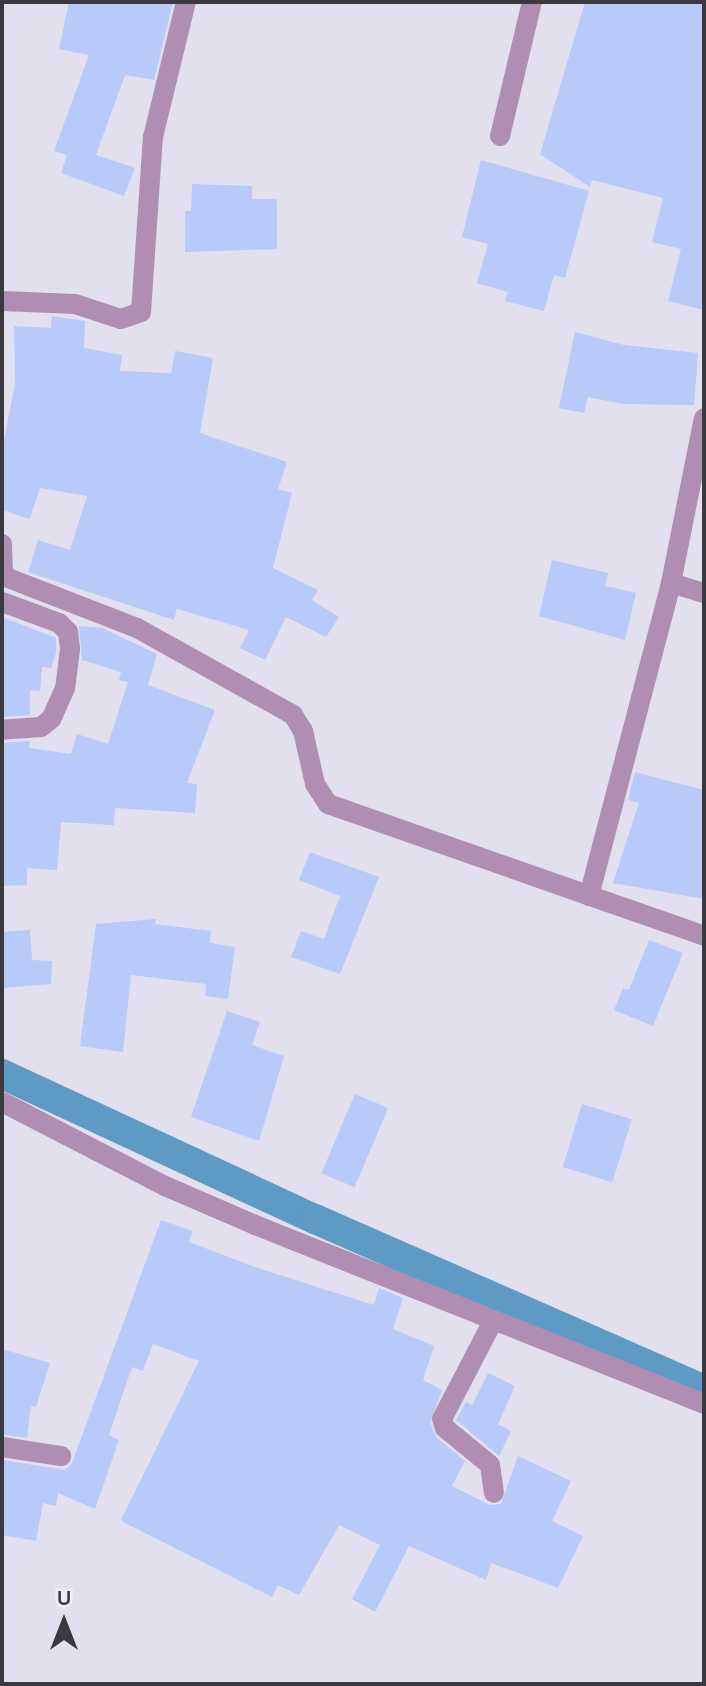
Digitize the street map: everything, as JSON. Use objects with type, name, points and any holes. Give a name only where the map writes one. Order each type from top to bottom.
[{"type":"street","points":[[2,301],[75,304],[121,319],[141,312],[153,137],[186,2]]},
{"type":"street","points":[[500,136],[532,2]]},
{"type":"street","points":[[589,896],[671,583],[704,418]]},
{"type":"street","points":[[2,544],[3,582],[137,628],[269,697],[293,715],[303,731],[315,784],[328,804],[704,936]]},
{"type":"street","points":[[671,583],[704,593]]},
{"type":"street","points":[[2,602],[59,623],[68,632],[70,649],[65,688],[51,719],[41,727],[2,730]]},
{"type":"street","points":[[2,1102],[165,1186],[704,1404]]},
{"type":"street","points":[[493,1321],[442,1419],[445,1428],[490,1465],[494,1493]]},
{"type":"street","points":[[2,1447],[61,1456]]},
{"type":"building","points":[[69,2],[173,2],[154,80],[125,75],[96,155],[135,168],[124,196],[61,173],[67,155],[54,151],[89,55],[59,49]]},
{"type":"building","points":[[585,2],[704,2],[704,310],[668,301],[681,249],[652,242],[663,198],[592,180],[590,187],[540,154]]},
{"type":"building","points":[[481,160],[589,191],[565,278],[554,275],[544,311],[505,301],[508,292],[477,283],[488,244],[462,237]]},
{"type":"building","points":[[192,184],[252,186],[252,199],[277,199],[277,249],[185,252],[185,211],[191,211]]},
{"type":"building","points":[[52,316],[85,321],[84,348],[122,355],[120,371],[171,373],[175,351],[213,358],[200,433],[287,462],[278,489],[292,493],[273,568],[318,590],[312,600],[339,617],[326,637],[286,617],[265,660],[240,648],[249,630],[177,609],[174,620],[28,572],[38,540],[70,550],[87,496],[40,488],[30,519],[2,510],[2,451],[15,383],[14,326],[51,328]]},
{"type":"building","points":[[575,332],[624,345],[698,353],[694,405],[623,404],[588,397],[584,413],[559,408]]},
{"type":"building","points":[[552,560],[608,573],[605,586],[636,593],[625,640],[539,616]]},
{"type":"building","points":[[2,617],[56,638],[56,653],[51,668],[42,667],[40,691],[30,690],[30,715],[2,717]]},
{"type":"building","points":[[79,626],[102,628],[157,654],[148,685],[215,710],[187,783],[197,784],[195,813],[115,808],[114,825],[61,822],[57,870],[27,868],[27,885],[2,886],[2,743],[30,741],[29,748],[71,754],[77,734],[108,744],[128,682],[119,680],[121,672],[82,660]]},
{"type":"building","points":[[635,772],[704,790],[704,899],[613,883],[639,803],[628,800]]},
{"type":"building","points":[[310,852],[379,877],[340,974],[291,957],[301,931],[324,939],[340,896],[299,880]]},
{"type":"building","points":[[156,919],[155,924],[211,931],[210,943],[235,947],[228,999],[205,996],[206,984],[131,975],[123,1052],[80,1046],[96,924]]},
{"type":"building","points":[[30,930],[32,960],[52,961],[51,984],[2,988],[2,932]]},
{"type":"building","points":[[649,940],[683,953],[653,1026],[614,1010],[623,988],[629,990]]},
{"type":"building","points":[[227,1011],[260,1022],[252,1045],[284,1056],[259,1141],[191,1117]]},
{"type":"building","points":[[355,1094],[388,1108],[355,1187],[321,1173]]},
{"type":"building","points":[[582,1104],[632,1119],[612,1182],[563,1167]]},
{"type":"building","points":[[161,1220],[193,1231],[189,1242],[261,1269],[374,1305],[379,1288],[403,1298],[393,1329],[434,1346],[423,1380],[442,1390],[430,1423],[437,1438],[465,1461],[452,1486],[490,1505],[501,1504],[518,1456],[571,1481],[552,1521],[583,1536],[558,1588],[491,1563],[486,1580],[409,1546],[375,1612],[352,1599],[380,1545],[339,1525],[299,1595],[278,1585],[272,1597],[125,1523],[121,1520],[199,1361],[153,1344],[143,1371],[132,1367],[109,1435],[119,1440],[95,1509],[58,1493],[56,1506],[43,1503],[36,1541],[2,1535],[2,1460],[65,1470],[72,1463]]},
{"type":"building","points":[[2,1349],[50,1363],[36,1407],[31,1406],[27,1438],[2,1434]]},
{"type":"building","points":[[488,1373],[515,1386],[498,1424],[511,1431],[499,1456],[456,1420],[466,1402],[472,1405]]},
{"type":"waterway","points":[[2,1074],[315,1219],[704,1390]]}]
